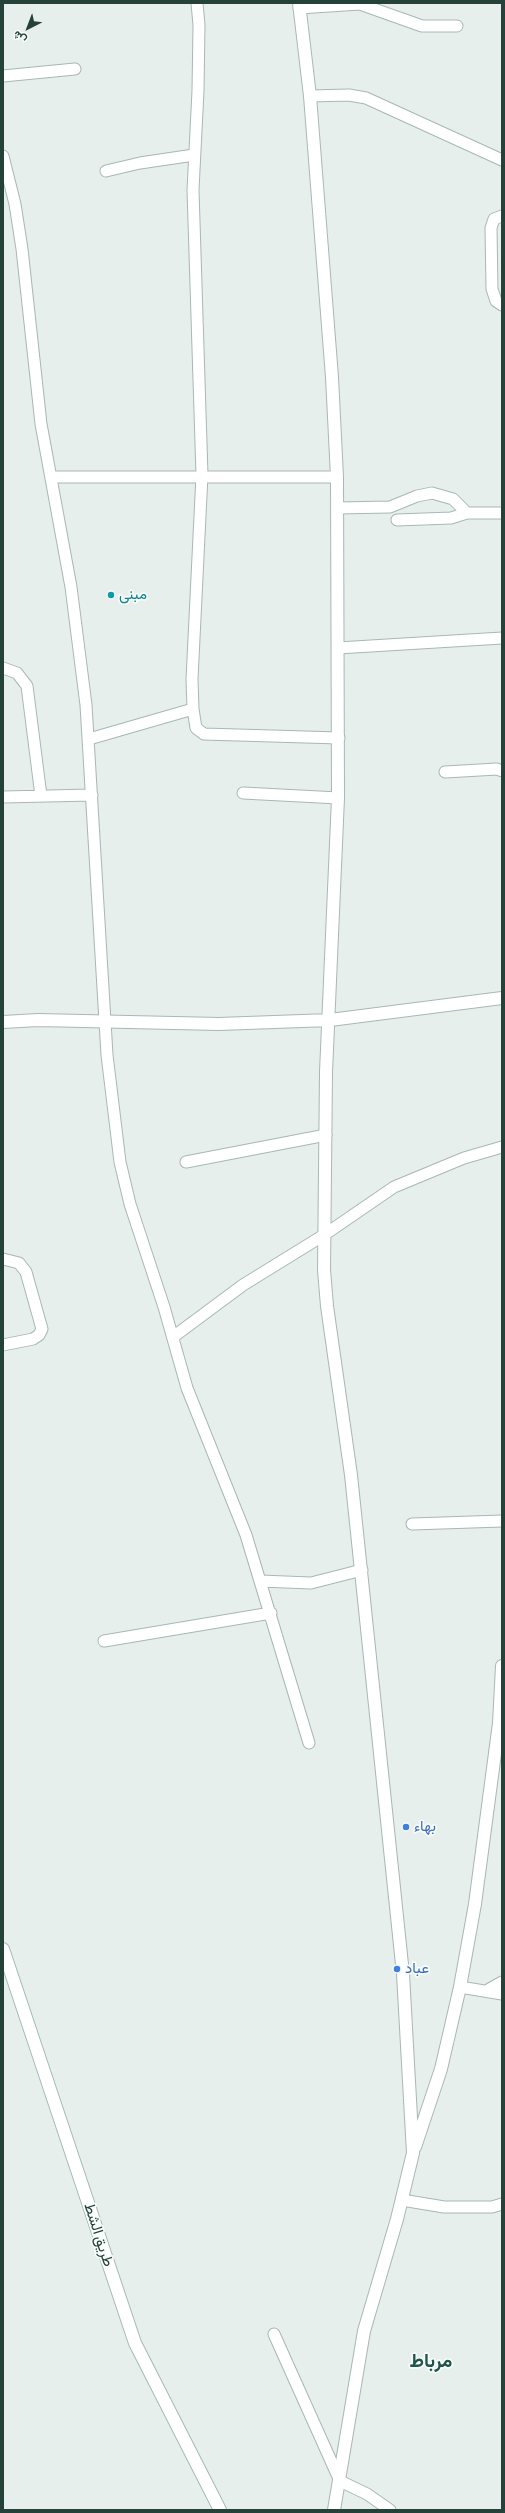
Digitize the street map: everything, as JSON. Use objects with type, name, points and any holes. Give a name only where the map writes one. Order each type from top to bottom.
[{"type":"street","points":[[197,3],[199,25],[193,214],[198,313],[202,475],[192,679],[193,709],[196,728],[204,734],[339,738]]},
{"type":"street","points":[[413,2153],[403,1974],[362,1570],[351,1475],[327,1306],[324,1235],[326,1135],[339,738],[337,477],[332,377],[310,96],[299,5],[360,4],[422,26],[457,26]]},
{"type":"street","points":[[3,76],[75,69]]},
{"type":"street","points":[[310,96],[349,95],[366,98],[502,160]]},
{"type":"street","points":[[106,171],[140,163],[194,155]]},
{"type":"street","points":[[4,162],[15,204],[22,249],[40,424],[71,586],[89,739],[99,942],[106,1021],[107,1056],[120,1162],[142,1246],[173,1337],[187,1388],[235,1503],[271,1613],[308,1743]]},
{"type":"street","points":[[502,216],[494,219],[490,228],[492,289],[496,301],[502,305]]},
{"type":"street","points":[[51,477],[202,475],[337,477]]},
{"type":"street","points":[[337,508],[390,507],[417,496],[432,493],[453,500],[467,513]]},
{"type":"street","points":[[397,520],[450,518],[467,513],[502,513]]},
{"type":"street","points":[[338,648],[502,638]]},
{"type":"street","points":[[3,668],[17,673],[28,686],[40,796]]},
{"type":"street","points":[[89,739],[193,709]]},
{"type":"street","points":[[445,772],[497,769],[502,771]]},
{"type":"street","points":[[243,792],[338,798]]},
{"type":"street","points":[[3,797],[92,795]]},
{"type":"street","points":[[3,1022],[106,1021],[219,1024],[330,1020],[502,998]]},
{"type":"street","points":[[186,1162],[326,1135]]},
{"type":"street","points":[[173,1337],[243,1285],[324,1235],[382,1194],[405,1181],[502,1146]]},
{"type":"street","points":[[3,1259],[19,1263],[26,1272],[42,1329],[39,1335],[33,1339],[3,1345]]},
{"type":"street","points":[[412,1524],[502,1521]]},
{"type":"street","points":[[260,1581],[311,1583],[362,1570]]},
{"type":"street","points":[[104,1641],[271,1613]]},
{"type":"street","points":[[334,2510],[364,2331],[402,2200],[413,2153],[441,2069],[460,1987],[487,1820],[499,1723],[502,1666]]},
{"type":"street","name":"طريق الشط","points":[[3,1949],[109,2271],[136,2342],[220,2510]]},
{"type":"street","points":[[486,1991],[502,1982]]},
{"type":"street","points":[[460,1987],[502,1994]]},
{"type":"street","points":[[402,2200],[444,2207],[492,2207],[502,2204]]},
{"type":"street","points":[[274,2334],[340,2481],[367,2494],[390,2510]]},
{"type":"place","name":"مبنى","points":[[111,595]]},
{"type":"place","name":"بهاء","points":[[406,1827]]},
{"type":"place","name":"عباد","points":[[397,1969]]},
{"type":"district","name":"مرباط","points":[[431,2362]]}]
